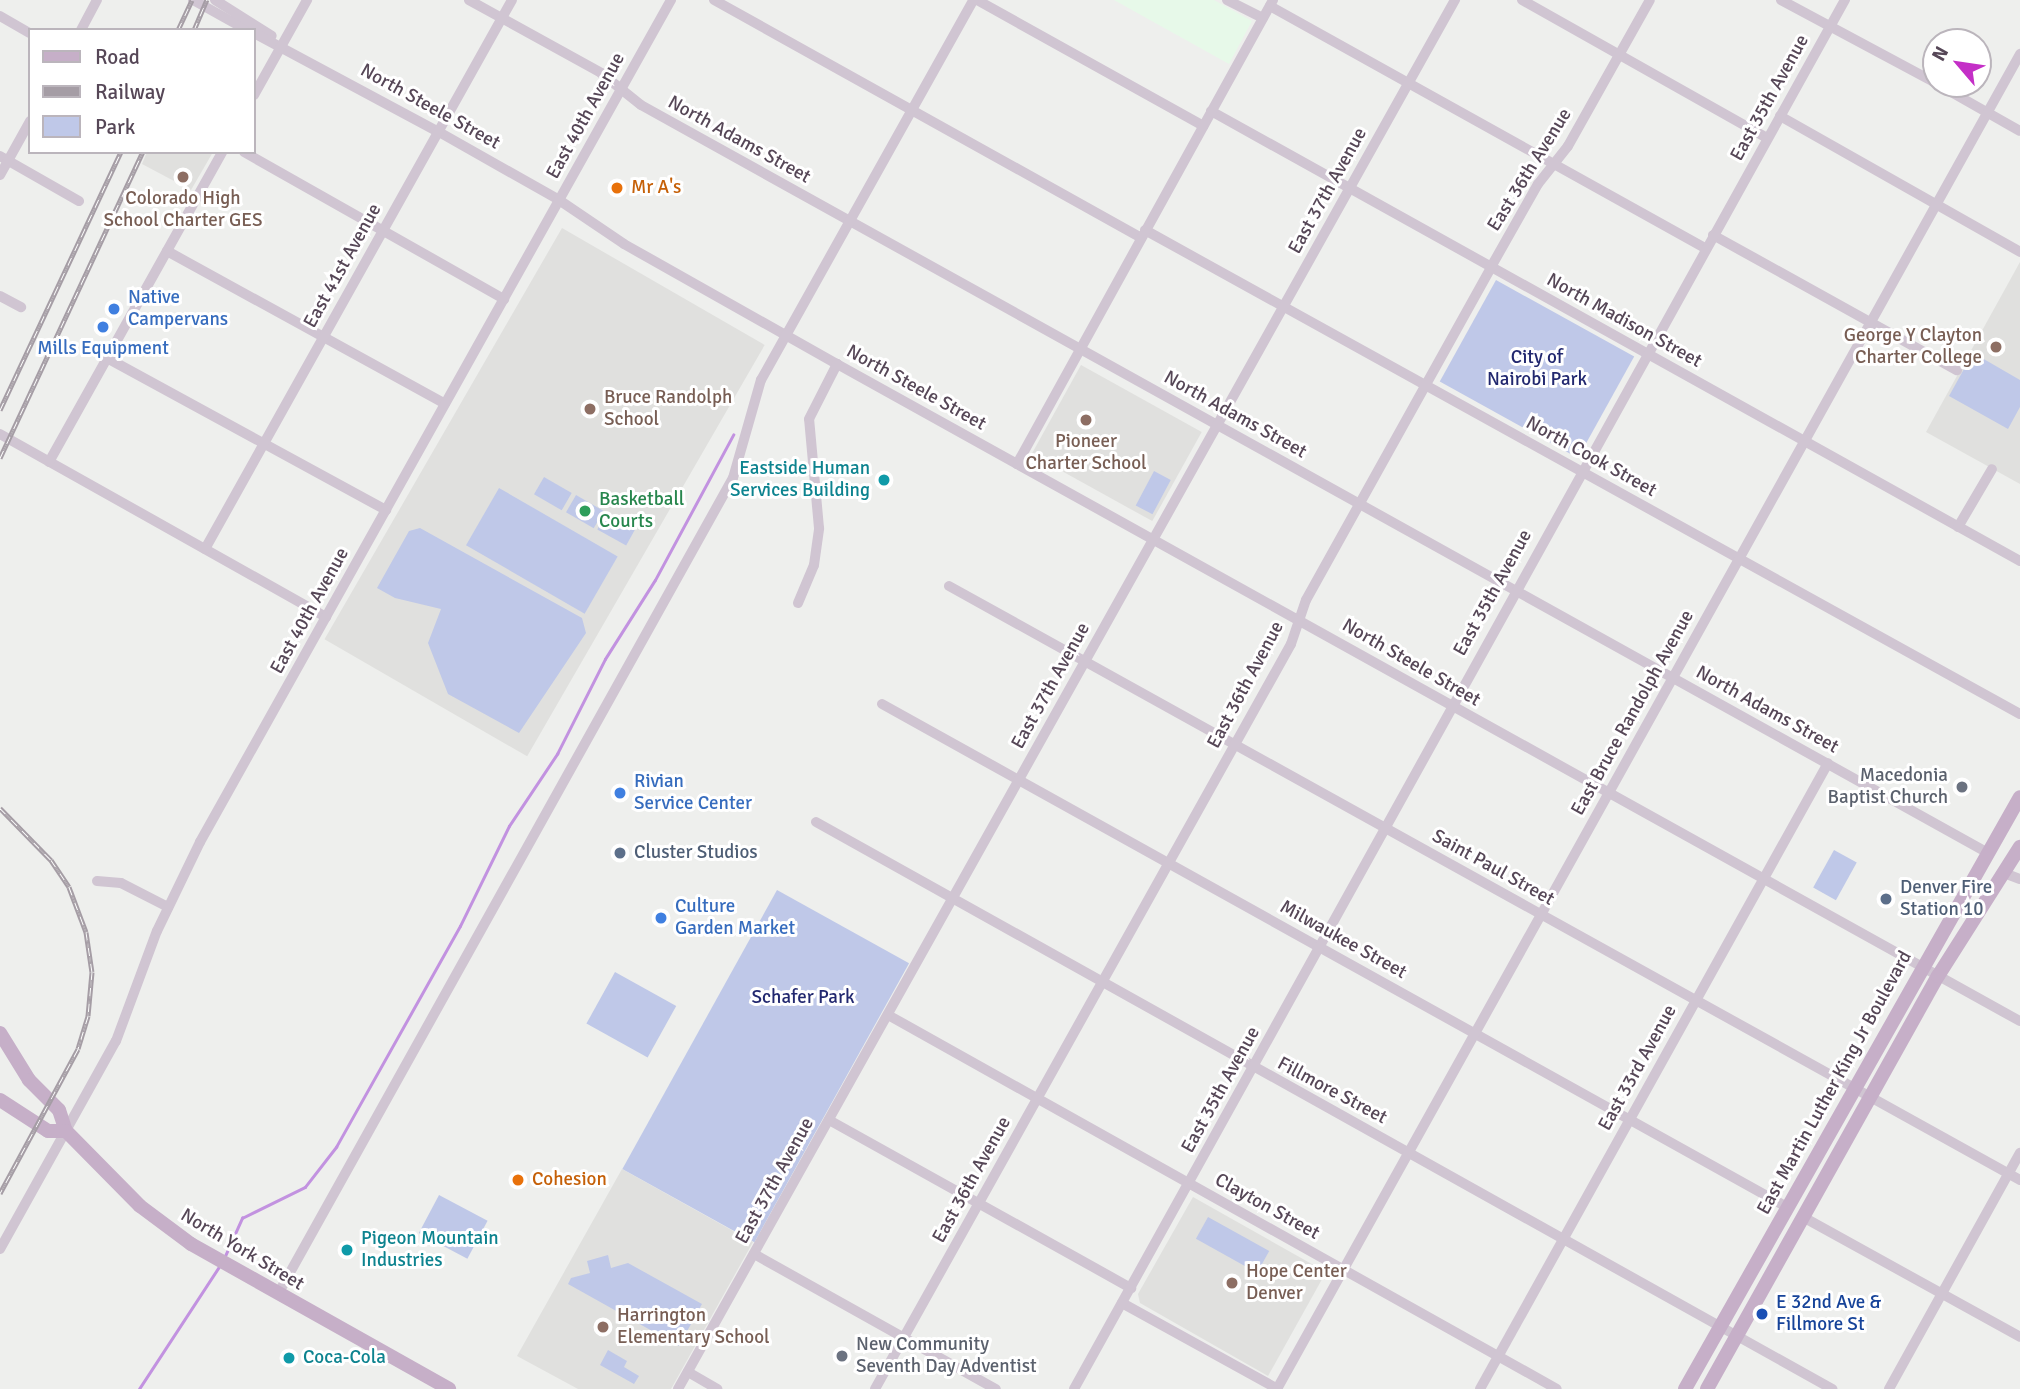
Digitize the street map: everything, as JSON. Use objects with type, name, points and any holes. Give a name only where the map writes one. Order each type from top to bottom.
[{"type":"main road","name":"East Martin Luther King Jr Boulevard","points":[[1685,1389],[2020,797]]},
{"type":"main road","name":"East Martin Luther King Jr Boulevard","points":[[1707,1389],[1938,976],[2013,877],[2020,847]]},
{"type":"main road","points":[[0,1033],[29,1080],[59,1110],[66,1131]]},
{"type":"main road","name":"North York Street","points":[[0,1100],[48,1131],[66,1131],[140,1206],[199,1250],[449,1389]]},
{"type":"street","points":[[81,28],[97,0]]},
{"type":"street","points":[[193,0],[243,28]]},
{"type":"street","name":"North Steele Street","points":[[215,0],[282,44],[559,200],[624,244],[1453,708],[2020,1021]]},
{"type":"street","points":[[256,91],[307,0]]},
{"type":"street","name":"North Adams Street","points":[[469,0],[621,88],[641,105],[849,222],[1988,853]]},
{"type":"street","name":"East 41st Avenue","points":[[205,549],[512,0]]},
{"type":"street","name":"East 40th Avenue","points":[[0,1249],[126,1018],[168,907],[326,617],[671,0]]},
{"type":"street","name":"North Cook Street","points":[[714,0],[1143,234],[1283,307],[2020,714]]},
{"type":"street","points":[[278,1294],[733,478],[745,446],[754,397],[781,332],[849,222],[975,0],[1203,126]]},
{"type":"street","points":[[1227,0],[1263,18]]},
{"type":"street","name":"East 37th Avenue","points":[[678,1389],[1455,0]]},
{"type":"street","points":[[1522,0],[1768,138]]},
{"type":"street","name":"East 36th Avenue","points":[[875,1389],[1234,745],[1300,621],[1306,600],[1490,267],[1620,55],[1650,0]]},
{"type":"street","points":[[1781,0],[1922,76]]},
{"type":"street","name":"East 35th Avenue","points":[[1074,1389],[1453,708],[1515,590],[1845,0]]},
{"type":"street","points":[[1017,464],[1272,3],[1706,249]]},
{"type":"street","points":[[0,16],[28,32]]},
{"type":"street","name":"North Steele Street","points":[[256,34],[282,44]]},
{"type":"street","name":"East Bruce Randolph Avenue","points":[[1277,1389],[2020,54]]},
{"type":"street","points":[[1962,98],[2020,131]]},
{"type":"street","name":"North Madison Street","points":[[1211,111],[2020,561]]},
{"type":"street","points":[[1780,116],[2020,251]]},
{"type":"street","points":[[0,174],[4,158],[28,124]]},
{"type":"street","points":[[49,462],[221,154]]},
{"type":"street","points":[[248,154],[504,299]]},
{"type":"street","points":[[4,158],[79,201]]},
{"type":"street","points":[[1713,235],[1957,370]]},
{"type":"street","points":[[167,251],[445,404]]},
{"type":"street","points":[[0,296],[21,307]]},
{"type":"street","points":[[107,358],[386,510]]},
{"type":"street","points":[[798,603],[814,565],[819,528],[809,419],[837,364]]},
{"type":"street","points":[[0,434],[326,617]]},
{"type":"street","points":[[1958,527],[1992,469]]},
{"type":"street","name":"Saint Paul Street","points":[[949,586],[2020,1181]]},
{"type":"street","name":"Milwaukee Street","points":[[882,704],[1787,1207]]},
{"type":"street","name":"East 33rd Avenue","points":[[1480,1389],[1828,763]]},
{"type":"street","name":"Fillmore Street","points":[[816,822],[1253,1068],[1738,1334],[1832,1389]]},
{"type":"street","points":[[97,881],[121,883],[168,907]]},
{"type":"street","name":"Clayton Street","points":[[888,1016],[1557,1389]]},
{"type":"street","points":[[829,1121],[1130,1288]]},
{"type":"street","points":[[1889,1389],[2020,1153]]},
{"type":"street","points":[[1803,1217],[2020,1337]]},
{"type":"street","points":[[754,1254],[996,1389]]},
{"type":"street","points":[[1122,1303],[1277,1389]]},
{"type":"street","points":[[688,1372],[718,1389]]},
{"type":"shaded area","points":[[1114,0],[1214,0],[1252,21],[1229,64]]},
{"type":"shaded area","name":"Colorado High School Charter GES","points":[[146,154],[212,154],[191,190],[142,164]]},
{"type":"shaded area","points":[[562,228],[765,345],[527,756],[325,639]]},
{"type":"shaded area","name":"George Y Clayton Charter College","points":[[2020,262],[2020,484],[1926,432]]},
{"type":"shaded area","points":[[1081,365],[1202,432],[1152,521],[1032,454]]},
{"type":"shaded area","points":[[622,1169],[753,1242],[671,1389],[578,1389],[517,1356]]},
{"type":"shaded area","name":"Hope Center Denver","points":[[1193,1197],[1326,1272],[1268,1376],[1140,1303],[1138,1294]]},
{"type":"green space","name":"City of Nairobi Park","points":[[1496,280],[1634,357],[1578,458],[1440,381]]},
{"type":"green space","points":[[1982,358],[2020,380],[2020,407],[2008,429],[1949,396],[1964,369]]},
{"type":"green space","points":[[1154,471],[1171,480],[1152,514],[1136,505]]},
{"type":"green space","points":[[544,477],[572,493],[562,510],[534,494]]},
{"type":"green space","points":[[499,488],[618,556],[585,614],[466,545]]},
{"type":"green space","name":"Basketball Courts","points":[[576,495],[604,511],[594,528],[566,512]]},
{"type":"green space","points":[[607,512],[636,528],[626,545],[597,529]]},
{"type":"green space","points":[[420,528],[582,618],[586,633],[519,733],[448,694],[428,643],[441,609],[395,598],[377,588],[409,531]]},
{"type":"green space","points":[[1834,850],[1857,863],[1836,900],[1813,888]]},
{"type":"green space","name":"Schafer Park","points":[[777,890],[909,963],[754,1242],[622,1169]]},
{"type":"green space","points":[[615,972],[676,1006],[648,1058],[586,1024]]},
{"type":"green space","points":[[439,1195],[488,1221],[467,1259],[419,1233]]},
{"type":"green space","points":[[1208,1217],[1269,1251],[1257,1273],[1196,1239]]},
{"type":"green space","points":[[608,1255],[611,1268],[628,1263],[702,1304],[679,1346],[568,1284],[571,1278],[590,1273],[587,1261]]},
{"type":"green space","points":[[608,1350],[627,1361],[624,1367],[639,1376],[634,1384],[600,1365]]},
{"type":"waterway","points":[[225,1256],[242,1218],[305,1187],[336,1147],[460,926],[509,826],[557,754],[605,659],[655,580],[733,435]]},
{"type":"waterway","points":[[139,1389],[220,1265]]},
{"type":"railway","points":[[179,28],[192,0]]},
{"type":"railway","points":[[195,28],[207,0]]},
{"type":"railway","points":[[0,410],[120,154]]},
{"type":"railway","points":[[0,458],[142,154]]},
{"type":"railway","points":[[0,808],[51,860],[69,887],[86,932],[92,972],[88,1016],[78,1049],[0,1193]]},
{"type":"place","name":"Colorado High School Charter GES","points":[[183,177]]},
{"type":"place","name":"Mr A's","points":[[617,188]]},
{"type":"place","name":"Native Campervans","points":[[114,309]]},
{"type":"place","name":"Mills Equipment","points":[[103,327]]},
{"type":"place","name":"George Y Clayton Charter College","points":[[1996,347]]},
{"type":"place","name":"Bruce Randolph School","points":[[590,409]]},
{"type":"place","name":"Pioneer Charter School","points":[[1086,420]]},
{"type":"place","name":"Eastside Human Services Building","points":[[884,480]]},
{"type":"place","name":"Basketball Courts","points":[[585,511]]},
{"type":"place","name":"Macedonia Baptist Church","points":[[1962,787]]},
{"type":"place","name":"Rivian Service Center","points":[[620,793]]},
{"type":"place","name":"Cluster Studios","points":[[620,853]]},
{"type":"place","name":"Denver Fire Station 10","points":[[1886,899]]},
{"type":"place","name":"Culture Garden Market","points":[[661,918]]},
{"type":"place","name":"Cohesion","points":[[518,1180]]},
{"type":"place","name":"Pigeon Mountain Industries","points":[[347,1250]]},
{"type":"place","name":"Hope Center Denver","points":[[1232,1283]]},
{"type":"place","name":"E 32nd Ave & Fillmore St","points":[[1762,1314]]},
{"type":"place","name":"Harrington Elementary School","points":[[603,1327]]},
{"type":"place","name":"New Community Seventh Day Adventist","points":[[842,1356]]},
{"type":"place","name":"Coca-Cola","points":[[289,1358]]}]
